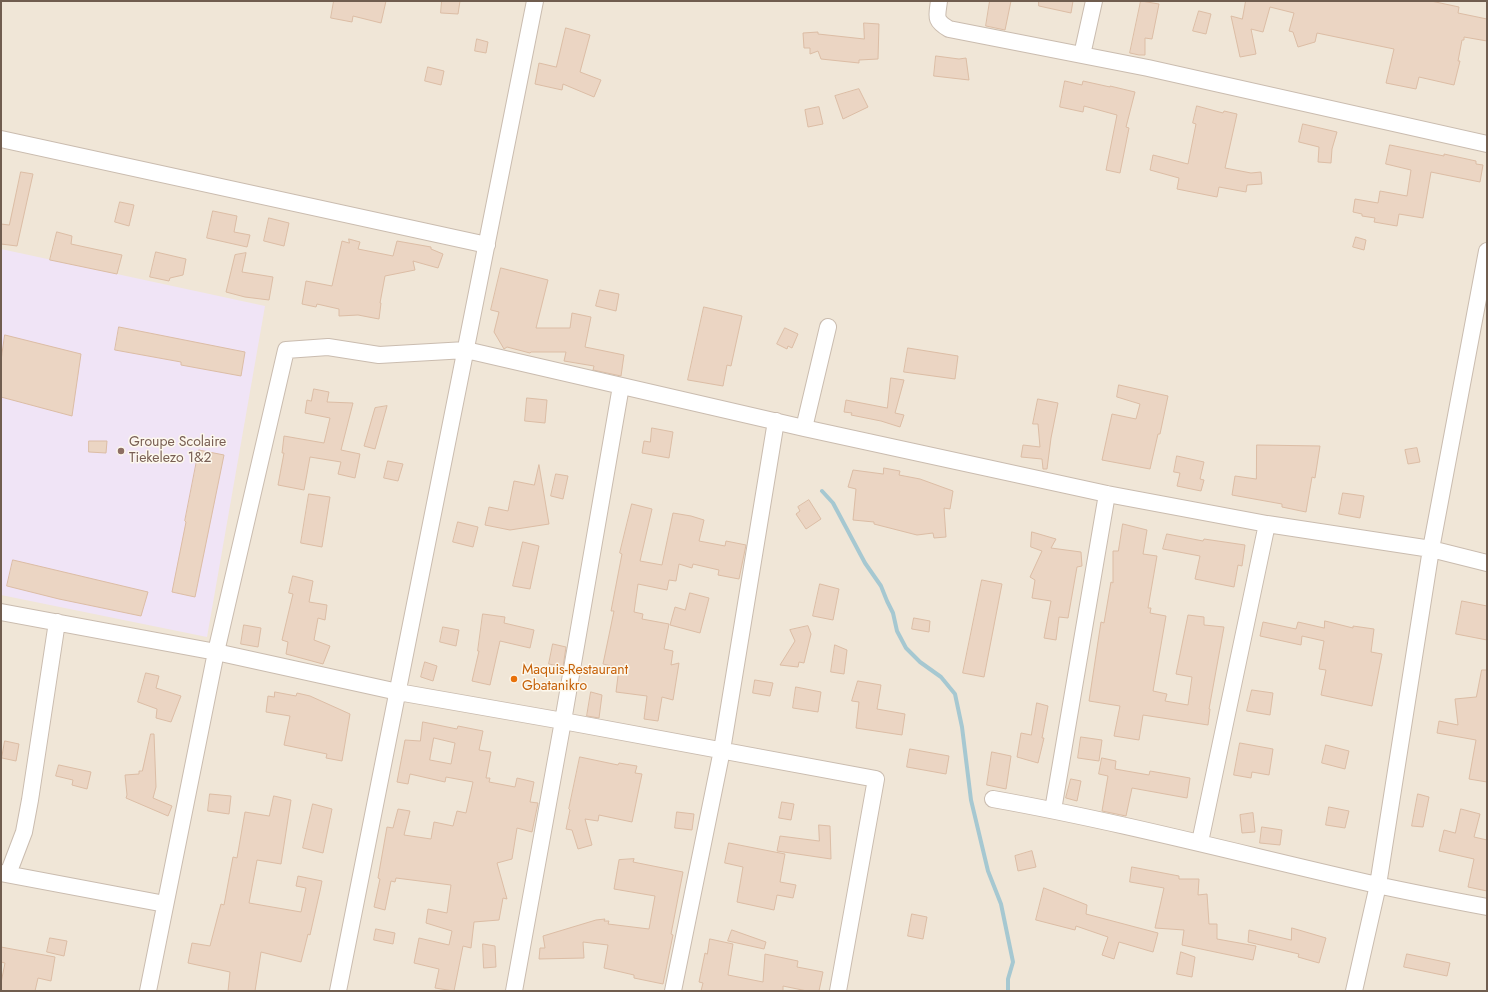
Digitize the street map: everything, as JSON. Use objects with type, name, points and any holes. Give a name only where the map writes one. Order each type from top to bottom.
[{"type":"street","points":[[338,991],[536,1]]},
{"type":"street","points":[[939,1],[937,17],[940,24],[949,29],[1148,68],[1487,144]]},
{"type":"street","points":[[1082,55],[1094,1]]},
{"type":"street","points":[[1,140],[487,245]]},
{"type":"street","points":[[1354,991],[1378,885],[1431,549],[1487,252]]},
{"type":"street","points":[[804,428],[828,327]]},
{"type":"street","points":[[148,991],[216,652],[286,350],[328,347],[378,355],[466,350],[804,428],[1107,494],[1268,524],[1431,549],[1487,563]]},
{"type":"street","points":[[514,991],[621,386]]},
{"type":"street","points":[[674,991],[722,750],[776,421]]},
{"type":"street","points":[[1053,810],[1107,494]]},
{"type":"street","points":[[1200,842],[1268,524]]},
{"type":"street","points":[[1,612],[216,652],[398,692],[563,720],[876,779],[838,991]]},
{"type":"street","points":[[57,622],[24,832],[4,874],[165,904]]},
{"type":"street","points":[[993,799],[1053,810],[1200,842],[1378,885],[1487,907]]},
{"type":"shaded area","points":[[1,1],[1487,1],[1487,991],[1,991]]},
{"type":"shaded area","name":"Groupe Scolaire Tiekelezo 1&2","points":[[1,249],[265,306],[207,637],[1,595]]},
{"type":"building","points":[[334,1],[386,1],[381,23],[353,16],[352,22],[331,18]]},
{"type":"building","points":[[442,1],[460,1],[458,14],[441,13]]},
{"type":"building","points":[[990,1],[1011,1],[1005,30],[986,26]]},
{"type":"building","points":[[1039,1],[1073,1],[1071,13],[1039,6]]},
{"type":"building","points":[[1141,1],[1159,4],[1152,39],[1145,38],[1145,55],[1130,53]]},
{"type":"building","points":[[1246,1],[1431,1],[1459,7],[1458,13],[1487,19],[1487,41],[1464,37],[1464,40],[1462,40],[1458,61],[1460,61],[1454,85],[1419,77],[1416,89],[1386,83],[1394,49],[1317,33],[1315,42],[1298,47],[1293,32],[1289,31],[1294,13],[1270,7],[1263,32],[1251,29],[1256,54],[1240,57],[1231,16],[1242,19]]},
{"type":"building","points":[[1199,11],[1211,14],[1206,34],[1193,31]]},
{"type":"building","points":[[864,23],[879,24],[878,59],[859,60],[859,63],[821,59],[818,51],[810,54],[810,48],[804,48],[803,33],[818,32],[818,34],[864,39]]},
{"type":"building","points":[[566,28],[590,35],[580,72],[601,80],[594,97],[563,84],[562,90],[535,84],[539,63],[556,67]]},
{"type":"building","points":[[477,39],[488,42],[486,53],[475,51]]},
{"type":"building","points":[[936,56],[959,59],[966,58],[969,80],[934,76]]},
{"type":"building","points":[[428,67],[444,71],[441,85],[425,81]]},
{"type":"building","points":[[1065,81],[1082,85],[1083,81],[1135,92],[1126,127],[1129,128],[1120,173],[1106,170],[1117,115],[1084,106],[1083,112],[1060,107]]},
{"type":"building","points":[[859,89],[868,107],[843,119],[835,96]]},
{"type":"building","points":[[1197,106],[1223,113],[1224,111],[1237,114],[1225,168],[1251,173],[1261,172],[1262,184],[1247,185],[1246,192],[1219,187],[1217,197],[1177,189],[1179,178],[1150,170],[1153,155],[1188,164],[1196,124],[1193,123]]},
{"type":"building","points":[[819,107],[823,124],[808,127],[805,110]]},
{"type":"building","points":[[1303,124],[1337,132],[1332,149],[1331,163],[1318,162],[1319,147],[1299,142]]},
{"type":"building","points":[[1390,145],[1476,161],[1476,164],[1483,165],[1480,182],[1431,172],[1423,218],[1399,214],[1397,226],[1374,222],[1375,218],[1362,216],[1362,214],[1353,212],[1355,199],[1378,203],[1380,191],[1407,196],[1411,170],[1386,164]]},
{"type":"building","points":[[21,172],[33,174],[17,246],[1,244],[1,224],[9,225]]},
{"type":"building","points":[[120,202],[134,205],[129,226],[115,222]]},
{"type":"building","points":[[213,211],[237,216],[234,232],[250,235],[247,247],[207,238]]},
{"type":"building","points":[[269,218],[289,223],[284,246],[264,241]]},
{"type":"building","points":[[57,232],[72,236],[71,244],[122,255],[117,274],[50,260]]},
{"type":"building","points":[[1356,237],[1366,240],[1364,250],[1353,247]]},
{"type":"building","points":[[349,239],[360,242],[358,249],[393,256],[397,241],[431,247],[431,249],[443,254],[438,268],[413,261],[415,270],[385,276],[380,303],[379,319],[358,315],[339,316],[339,309],[317,304],[316,307],[302,304],[306,281],[332,286],[342,241],[349,243]]},
{"type":"building","points":[[156,252],[186,259],[183,275],[170,278],[169,281],[150,277]]},
{"type":"building","points":[[246,253],[242,272],[273,277],[269,300],[245,297],[226,292],[235,255]]},
{"type":"building","points":[[501,268],[548,280],[536,328],[570,328],[572,313],[591,317],[585,347],[624,355],[621,376],[593,370],[594,366],[564,361],[566,352],[530,353],[507,347],[504,349],[494,332],[499,312],[491,310]]},
{"type":"building","points":[[600,290],[619,294],[616,311],[596,306]]},
{"type":"building","points":[[704,307],[742,316],[731,366],[727,365],[723,386],[688,380]]},
{"type":"building","points":[[119,327],[245,352],[241,376],[181,365],[181,362],[115,350]]},
{"type":"building","points":[[785,328],[798,334],[792,348],[788,346],[787,349],[777,344]]},
{"type":"building","points":[[5,335],[81,354],[72,416],[1,397],[1,361]]},
{"type":"building","points":[[908,348],[958,356],[955,379],[904,372]]},
{"type":"building","points":[[891,378],[904,380],[895,413],[904,415],[900,427],[844,412],[846,400],[887,408]]},
{"type":"building","points":[[1119,385],[1168,396],[1160,434],[1158,434],[1150,469],[1102,460],[1112,414],[1136,419],[1140,404],[1117,397]]},
{"type":"building","points":[[314,389],[329,392],[327,402],[353,403],[341,450],[360,454],[355,478],[338,474],[341,462],[310,457],[304,490],[278,485],[284,453],[282,453],[284,436],[324,443],[330,418],[305,413],[307,400],[311,401]]},
{"type":"building","points":[[527,398],[547,400],[545,423],[525,421]]},
{"type":"building","points":[[1038,399],[1058,403],[1047,469],[1043,469],[1042,459],[1021,457],[1023,445],[1040,447],[1038,424],[1033,424]]},
{"type":"building","points":[[387,406],[375,449],[364,446],[375,408]]},
{"type":"building","points":[[652,428],[673,432],[669,458],[642,453],[644,441],[650,442]]},
{"type":"building","points":[[89,441],[107,441],[106,453],[89,452]]},
{"type":"building","points":[[1257,445],[1320,446],[1315,478],[1312,477],[1306,512],[1282,507],[1282,504],[1232,495],[1235,476],[1256,479]]},
{"type":"building","points":[[1417,448],[1420,462],[1408,464],[1405,450]]},
{"type":"building","points":[[199,450],[224,455],[195,597],[172,592]]},
{"type":"building","points":[[1177,456],[1204,462],[1200,479],[1204,480],[1201,491],[1177,486],[1180,473],[1174,472]]},
{"type":"building","points":[[388,461],[403,464],[398,481],[384,478]]},
{"type":"building","points":[[539,465],[549,524],[510,530],[485,525],[489,507],[508,511],[514,481],[534,485]]},
{"type":"building","points":[[884,468],[900,471],[899,475],[920,479],[953,491],[950,509],[944,508],[946,537],[934,538],[933,533],[917,535],[874,524],[874,522],[853,520],[856,489],[848,487],[853,470],[883,474]]},
{"type":"building","points":[[556,474],[568,476],[563,499],[551,496]]},
{"type":"building","points":[[1343,493],[1364,496],[1360,518],[1339,514]]},
{"type":"building","points":[[309,494],[330,497],[322,547],[301,543]]},
{"type":"building","points":[[809,500],[821,519],[806,529],[796,514],[800,511],[798,507]]},
{"type":"building","points":[[632,504],[652,509],[640,561],[662,565],[673,513],[704,520],[699,541],[725,546],[726,541],[746,545],[739,579],[718,575],[719,570],[693,564],[692,568],[679,564],[676,581],[669,580],[667,590],[638,584],[634,612],[643,614],[642,619],[669,624],[664,649],[673,651],[671,665],[679,663],[673,700],[662,697],[658,721],[644,719],[647,696],[616,692],[619,668],[603,664],[614,611],[611,611],[622,554],[620,553]]},
{"type":"building","points":[[458,522],[478,527],[473,547],[453,542]]},
{"type":"building","points":[[1123,524],[1147,530],[1143,554],[1157,556],[1148,608],[1151,608],[1150,613],[1166,616],[1153,691],[1167,694],[1165,701],[1188,705],[1192,677],[1176,674],[1188,615],[1204,617],[1204,625],[1224,627],[1209,709],[1208,725],[1143,715],[1139,740],[1114,736],[1120,706],[1089,701],[1101,622],[1104,623],[1111,582],[1113,583],[1113,551],[1118,551]]},
{"type":"building","points":[[1032,532],[1056,539],[1051,548],[1081,552],[1082,566],[1077,567],[1068,618],[1059,617],[1056,640],[1044,638],[1051,601],[1032,598],[1035,580],[1030,577],[1042,551],[1031,547]]},
{"type":"building","points":[[1167,534],[1203,541],[1204,539],[1245,545],[1242,566],[1238,565],[1234,587],[1195,579],[1200,556],[1163,549]]},
{"type":"building","points":[[523,542],[539,546],[530,589],[513,586]]},
{"type":"building","points":[[13,560],[148,592],[141,616],[59,599],[7,586]]},
{"type":"building","points":[[293,576],[313,581],[309,602],[327,605],[325,620],[318,618],[314,640],[330,646],[323,664],[286,654],[288,642],[282,640],[293,594],[289,593]]},
{"type":"building","points":[[982,580],[1002,584],[984,677],[963,673]]},
{"type":"building","points":[[820,584],[839,589],[833,620],[813,616]]},
{"type":"building","points":[[690,593],[709,598],[700,633],[670,625],[675,607],[685,610]]},
{"type":"building","points":[[1462,601],[1487,606],[1487,640],[1456,634]]},
{"type":"building","points":[[483,614],[505,617],[504,623],[534,630],[530,648],[500,641],[490,685],[472,681],[479,651]]},
{"type":"building","points":[[914,618],[930,621],[929,632],[912,629]]},
{"type":"building","points":[[1325,621],[1353,628],[1353,626],[1374,629],[1371,652],[1382,654],[1372,706],[1321,695],[1326,670],[1319,669],[1324,641],[1302,636],[1301,645],[1260,636],[1263,622],[1296,629],[1298,622],[1324,628]]},
{"type":"building","points":[[244,625],[261,628],[258,647],[241,644]]},
{"type":"building","points":[[808,626],[811,634],[804,663],[799,662],[798,667],[780,665],[795,641],[790,630]]},
{"type":"building","points":[[443,627],[459,630],[456,646],[440,642]]},
{"type":"building","points":[[553,644],[566,647],[563,667],[549,664]]},
{"type":"building","points":[[835,645],[847,650],[844,674],[831,672]]},
{"type":"building","points":[[425,662],[437,666],[433,681],[421,677]]},
{"type":"building","points":[[1482,670],[1487,670],[1487,782],[1469,779],[1476,740],[1437,733],[1439,721],[1458,725],[1455,699],[1476,697]]},
{"type":"building","points":[[146,673],[159,676],[156,688],[181,696],[171,722],[156,718],[157,709],[138,702]]},
{"type":"building","points":[[755,680],[773,683],[770,696],[753,693]]},
{"type":"building","points":[[858,681],[881,685],[877,709],[905,714],[902,735],[856,728],[859,702],[852,701]]},
{"type":"building","points":[[796,687],[821,692],[818,712],[793,708]]},
{"type":"building","points":[[1252,690],[1273,693],[1270,715],[1247,711]]},
{"type":"building","points":[[275,692],[296,696],[297,693],[310,696],[350,714],[342,761],[326,758],[327,754],[284,745],[290,716],[266,712],[268,696],[274,697]]},
{"type":"building","points":[[591,692],[602,695],[599,718],[587,716]]},
{"type":"building","points":[[1037,703],[1048,706],[1042,738],[1044,738],[1038,763],[1017,757],[1021,733],[1031,735]]},
{"type":"building","points":[[423,722],[457,729],[458,726],[483,731],[479,750],[491,752],[486,778],[490,778],[489,782],[515,787],[517,778],[534,782],[530,802],[538,803],[532,832],[517,828],[512,859],[497,863],[507,899],[503,898],[499,920],[474,922],[471,948],[463,946],[454,991],[435,988],[439,969],[414,963],[419,938],[449,945],[452,931],[426,923],[428,909],[447,913],[451,885],[396,878],[395,882],[391,881],[385,910],[374,907],[380,879],[378,878],[387,827],[393,828],[398,809],[410,811],[404,835],[431,839],[434,822],[453,826],[457,811],[466,813],[473,782],[446,777],[445,782],[410,774],[408,784],[397,782],[405,740],[420,741]],"holes":[[[434,738],[455,743],[451,764],[430,760]]]},
{"type":"building","points":[[151,734],[154,734],[156,787],[153,798],[172,806],[168,816],[126,798],[125,775],[139,774],[139,771],[142,771]]},
{"type":"building","points":[[1081,737],[1102,740],[1099,761],[1078,758]]},
{"type":"building","points":[[5,741],[19,744],[16,761],[2,758]]},
{"type":"building","points":[[1240,743],[1273,749],[1269,775],[1252,772],[1251,778],[1234,775]]},
{"type":"building","points":[[1326,745],[1349,751],[1345,769],[1322,763]]},
{"type":"building","points":[[910,749],[949,756],[946,774],[907,767]]},
{"type":"building","points":[[992,752],[1011,756],[1006,789],[987,785]]},
{"type":"building","points":[[580,757],[618,765],[619,763],[637,766],[635,773],[642,774],[632,822],[599,815],[598,821],[585,819],[592,845],[578,849],[572,830],[566,829]]},
{"type":"building","points":[[1102,758],[1116,761],[1115,769],[1149,775],[1150,771],[1190,778],[1187,798],[1132,788],[1126,816],[1102,811],[1108,776],[1099,774]]},
{"type":"building","points":[[59,765],[91,772],[87,789],[72,785],[73,780],[56,776]]},
{"type":"building","points":[[1071,779],[1081,781],[1077,801],[1066,798]]},
{"type":"building","points":[[210,794],[231,796],[229,814],[208,811]]},
{"type":"building","points":[[1418,794],[1429,797],[1423,827],[1412,826]]},
{"type":"building","points":[[274,796],[291,800],[281,864],[257,860],[249,903],[301,912],[306,888],[296,886],[298,876],[322,881],[310,935],[308,934],[301,962],[261,952],[255,991],[228,991],[230,972],[188,963],[192,943],[210,946],[221,904],[224,905],[233,857],[237,858],[245,812],[269,816]]},
{"type":"building","points":[[782,802],[794,804],[791,820],[779,818]]},
{"type":"building","points":[[313,804],[332,809],[323,853],[303,848]]},
{"type":"building","points":[[1329,807],[1349,811],[1345,828],[1326,825]]},
{"type":"building","points":[[1461,809],[1480,814],[1474,837],[1487,840],[1487,891],[1468,887],[1474,859],[1439,851],[1444,830],[1455,833]]},
{"type":"building","points":[[677,812],[694,814],[692,830],[675,828]]},
{"type":"building","points":[[1253,813],[1255,832],[1242,833],[1240,815]]},
{"type":"building","points":[[819,825],[830,826],[831,859],[777,851],[780,836],[819,841]]},
{"type":"building","points":[[1262,827],[1282,830],[1280,845],[1260,843]]},
{"type":"building","points":[[729,843],[785,854],[780,882],[796,885],[793,898],[777,895],[774,910],[737,902],[743,867],[725,863]]},
{"type":"building","points":[[1032,851],[1036,867],[1018,871],[1015,856]]},
{"type":"building","points":[[634,859],[633,862],[683,872],[671,934],[673,935],[663,984],[634,978],[634,975],[604,968],[608,945],[583,942],[584,958],[539,959],[540,948],[545,948],[543,936],[596,920],[605,919],[604,921],[609,921],[608,924],[649,929],[655,896],[614,889],[619,860]]},
{"type":"building","points":[[1132,867],[1179,876],[1179,879],[1199,879],[1198,895],[1207,894],[1209,924],[1217,924],[1217,939],[1256,946],[1253,960],[1182,945],[1184,930],[1155,928],[1164,888],[1130,882]]},
{"type":"building","points":[[1044,888],[1087,905],[1086,914],[1158,933],[1153,952],[1119,942],[1114,959],[1102,955],[1108,937],[1076,926],[1075,930],[1036,920]]},
{"type":"building","points":[[912,914],[927,917],[923,939],[908,936]]},
{"type":"building","points":[[1292,928],[1326,938],[1319,963],[1298,957],[1299,954],[1248,942],[1249,930],[1291,940]]},
{"type":"building","points":[[376,929],[395,933],[393,944],[374,940]]},
{"type":"building","points":[[732,930],[766,942],[764,949],[728,941]]},
{"type":"building","points":[[50,938],[67,941],[64,956],[47,952]]},
{"type":"building","points":[[710,939],[733,944],[728,975],[763,982],[765,954],[798,961],[797,967],[823,972],[819,991],[807,991],[783,986],[783,991],[701,991],[703,983],[699,982],[705,953],[707,954]]},
{"type":"building","points":[[483,944],[495,946],[496,967],[484,968]]},
{"type":"building","points":[[1,947],[55,957],[51,981],[38,978],[35,991],[1,991],[5,963],[1,962]]},
{"type":"building","points":[[1181,952],[1195,957],[1192,977],[1177,974]]},
{"type":"building","points":[[1407,954],[1450,963],[1447,976],[1404,967]]},
{"type":"waterway","points":[[822,491],[833,503],[865,563],[881,586],[893,613],[897,631],[906,648],[920,662],[941,677],[955,694],[962,727],[971,800],[988,871],[1001,904],[1013,962],[1008,979],[1008,991]]},
{"type":"place","name":"Groupe Scolaire Tiekelezo 1&2","points":[[121,451]]},
{"type":"place","name":"Maquis-Restaurant Gbatanikro","points":[[514,679]]}]
